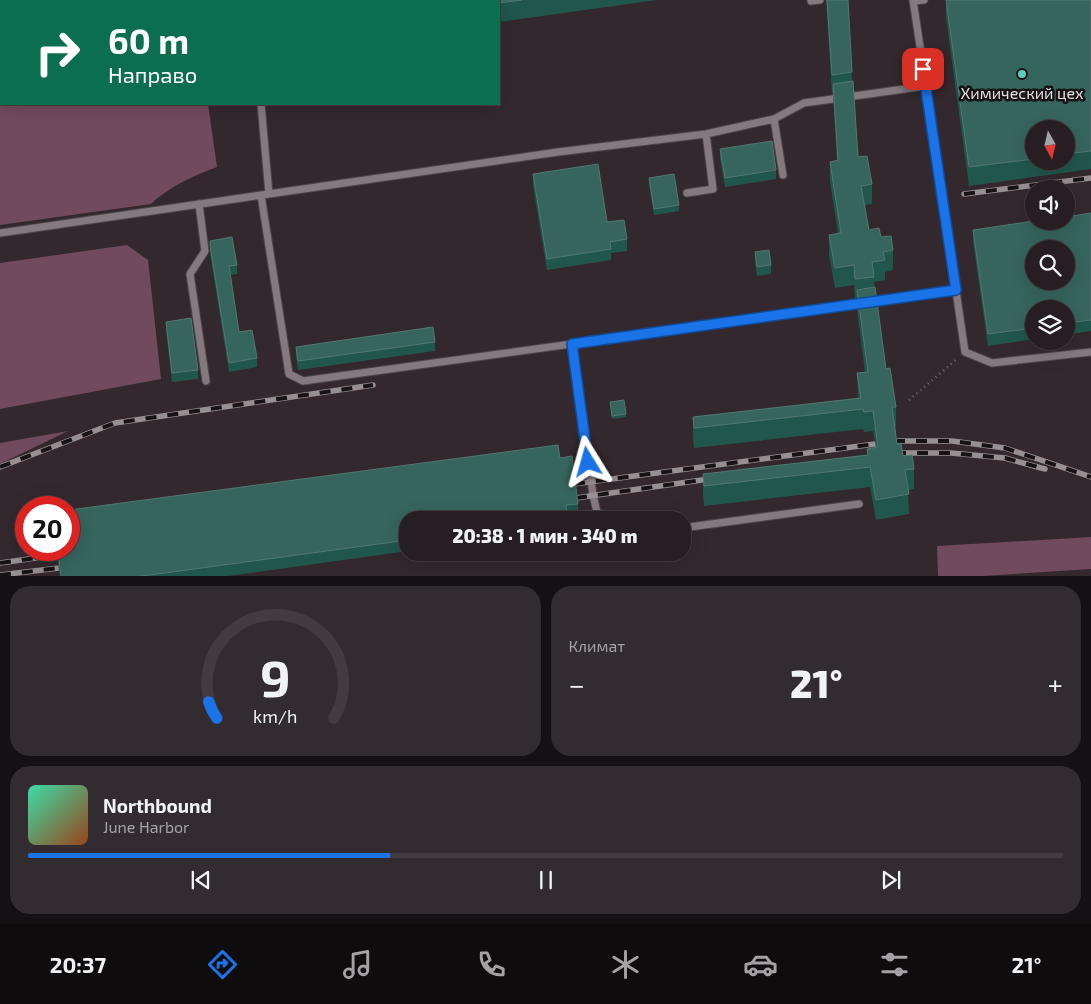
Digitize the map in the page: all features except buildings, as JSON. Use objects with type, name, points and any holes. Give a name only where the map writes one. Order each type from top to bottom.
[{"type":"lane","points":[[811,1],[820,0]]},
{"type":"lane","points":[[924,0],[913,1],[965,352],[992,363],[1091,352]]},
{"type":"lane","points":[[0,233],[558,152],[706,134],[774,119],[804,103],[926,86]]},
{"type":"lane","points":[[260,105],[270,194]]},
{"type":"lane","points":[[774,119],[783,175]]},
{"type":"lane","points":[[687,193],[713,189],[706,134]]},
{"type":"lane","points":[[261,195],[289,374],[303,381],[956,290]]},
{"type":"lane","points":[[199,204],[205,251],[190,274],[206,381]]},
{"type":"lane","points":[[572,344],[596,511]]},
{"type":"lane","points":[[691,527],[859,504]]},
{"type":"path","points":[[909,400],[965,352]]},
{"type":"shaded area","points":[[0,105],[208,105],[217,167],[182,182],[151,204],[0,225]]},
{"type":"shaded area","points":[[127,245],[148,260],[161,379],[0,409],[0,263]]},
{"type":"shaded area","points":[[68,431],[0,464],[0,443]]},
{"type":"shaded area","points":[[1091,537],[1091,569],[982,576],[938,576],[937,546]]},
{"type":"railway","points":[[964,194],[1091,178]]},
{"type":"railway","points":[[0,467],[115,423],[373,385]]},
{"type":"railway","points":[[894,441],[952,441],[1005,448],[1091,477]]},
{"type":"railway","points":[[574,484],[875,444]]},
{"type":"railway","points":[[895,453],[951,453],[1005,458],[1045,469]]},
{"type":"railway","points":[[576,498],[716,478]]},
{"type":"railway","points":[[0,563],[15,561]]},
{"type":"railway","points":[[0,575],[59,568]]},
{"type":"place","name":"Химический цех","points":[[1022,74]]},
{"type":"route","points":[[588,462],[572,344],[956,290],[923,69]]}]
